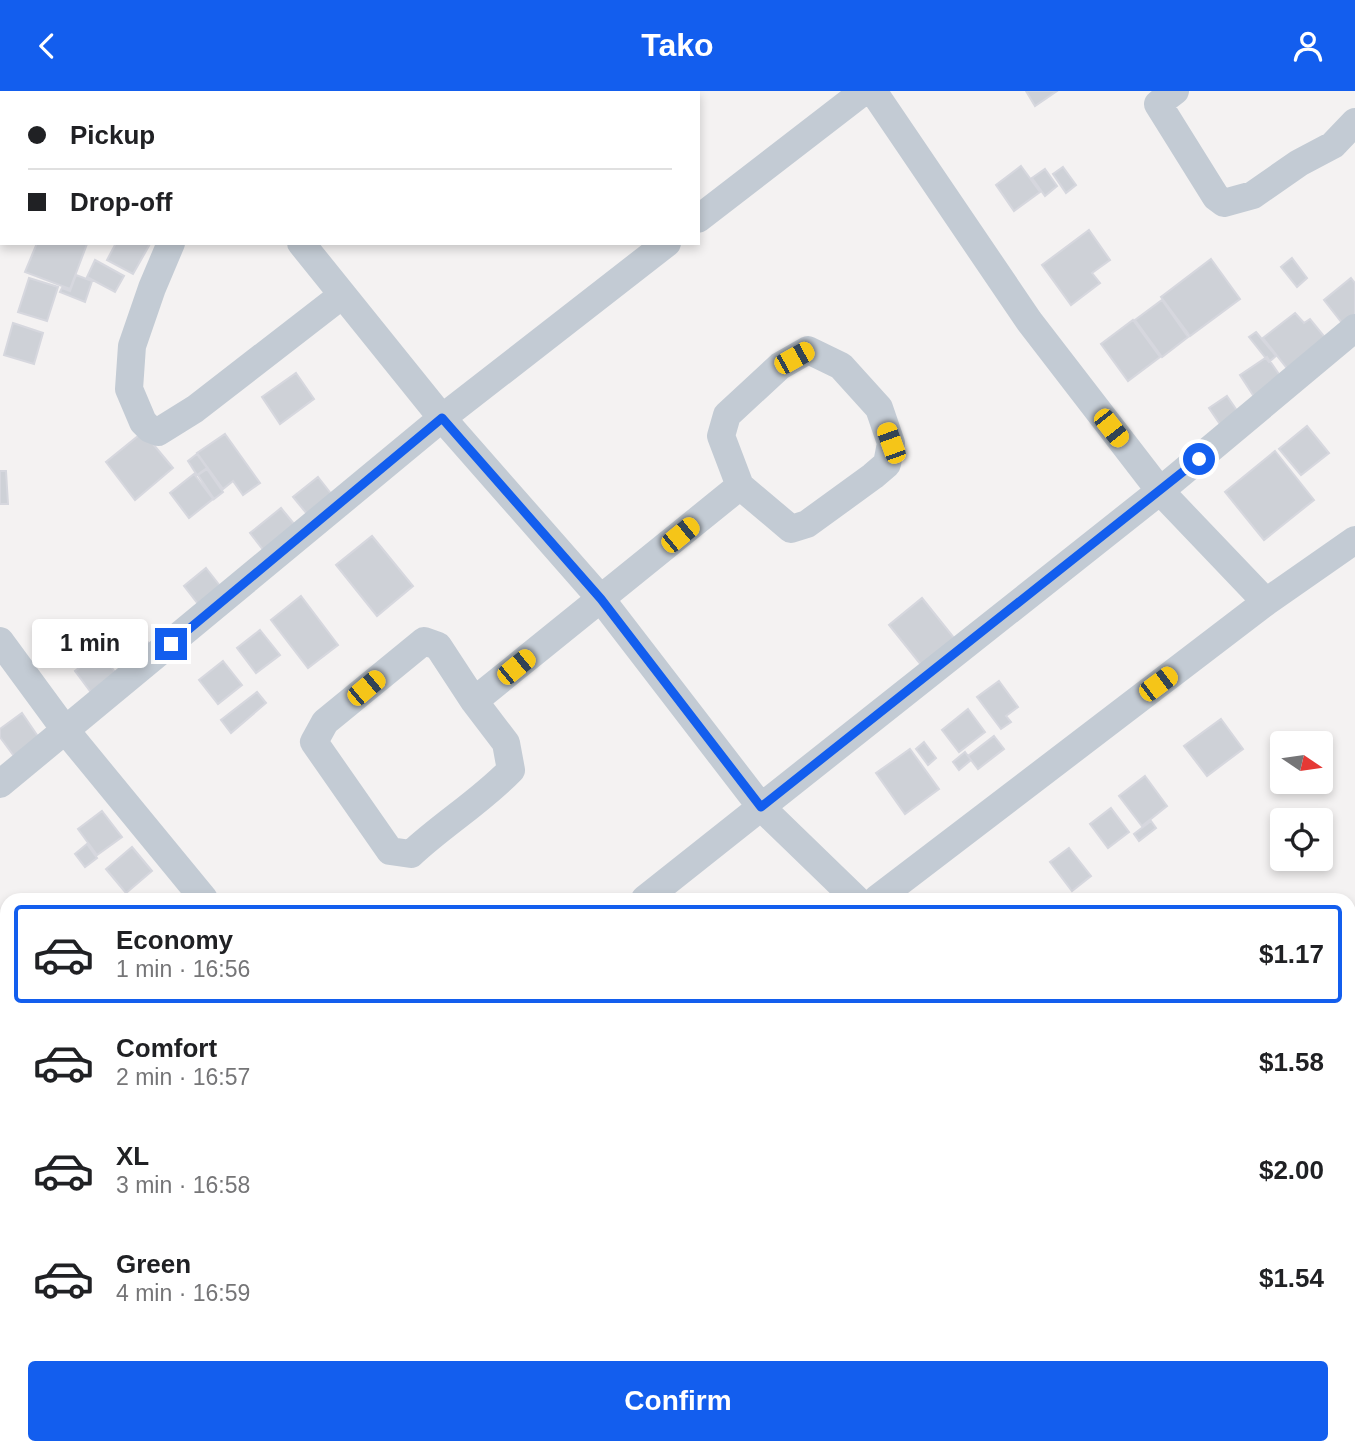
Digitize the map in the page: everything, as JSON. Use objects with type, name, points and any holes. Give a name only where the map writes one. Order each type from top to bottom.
[{"type":"street","points":[[700,217],[864,91]]},
{"type":"street","points":[[873,91],[1029,321],[1160,491],[1266,602]]},
{"type":"street","points":[[1175,91],[1158,104],[1216,197],[1224,202],[1253,195],[1299,163],[1333,145],[1355,122]]},
{"type":"street","points":[[170,245],[132,346],[129,389],[143,422],[158,432],[195,409],[341,296]]},
{"type":"street","points":[[303,245],[442,418],[601,599],[761,807],[850,893]]},
{"type":"street","points":[[0,784],[442,418],[664,245]]},
{"type":"street","points":[[653,893],[1160,491],[1355,328]]},
{"type":"street","points":[[808,350],[841,366],[879,408],[891,443],[887,464],[807,524],[791,529],[740,486],[721,436],[726,415],[780,366],[808,350]]},
{"type":"street","points":[[474,701],[740,486]]},
{"type":"street","points":[[885,893],[1266,602],[1355,540]]},
{"type":"street","points":[[0,641],[66,731],[199,893]]},
{"type":"street","points":[[424,641],[438,646],[474,701],[506,743],[511,770],[489,793],[434,832],[411,854],[390,851],[314,742],[325,722],[424,641]]},
{"type":"building","points":[[1026,91],[1057,91],[1035,106]]},
{"type":"building","points":[[1021,166],[1040,192],[1014,211],[996,185]]},
{"type":"building","points":[[1063,167],[1076,185],[1066,193],[1053,174]]},
{"type":"building","points":[[1045,169],[1057,186],[1045,196],[1032,178]]},
{"type":"building","points":[[1089,230],[1110,260],[1092,273],[1100,283],[1071,305],[1042,265]]},
{"type":"building","points":[[36,245],[87,245],[70,289],[25,272]]},
{"type":"building","points":[[115,245],[149,245],[133,274],[107,260]]},
{"type":"building","points":[[1292,258],[1307,278],[1297,287],[1281,267]]},
{"type":"building","points":[[1211,259],[1240,299],[1190,336],[1161,297]]},
{"type":"building","points":[[95,260],[124,276],[115,292],[87,277]]},
{"type":"building","points":[[76,275],[92,281],[85,302],[60,292],[62,288],[70,291]]},
{"type":"building","points":[[29,278],[58,287],[47,321],[18,312]]},
{"type":"building","points":[[1351,278],[1355,283],[1355,320],[1346,328],[1324,300]]},
{"type":"building","points":[[1162,300],[1188,337],[1162,357],[1135,320]]},
{"type":"building","points":[[1295,313],[1304,323],[1310,319],[1328,341],[1290,372],[1263,338]]},
{"type":"building","points":[[1133,320],[1160,357],[1128,381],[1101,344]]},
{"type":"building","points":[[13,323],[43,333],[34,364],[4,355]]},
{"type":"building","points":[[1256,332],[1276,356],[1269,362],[1249,337]]},
{"type":"building","points":[[1267,357],[1283,380],[1255,398],[1240,375]]},
{"type":"building","points":[[296,373],[314,399],[280,424],[262,397]]},
{"type":"building","points":[[1227,396],[1240,415],[1222,427],[1209,408]]},
{"type":"building","points":[[1307,426],[1329,453],[1301,475],[1279,449]]},
{"type":"building","points":[[143,432],[173,468],[135,500],[106,462]]},
{"type":"building","points":[[225,434],[260,483],[243,495],[233,481],[223,489],[197,453]]},
{"type":"building","points":[[1275,451],[1314,500],[1264,540],[1225,492]]},
{"type":"building","points":[[197,454],[207,468],[197,475],[188,461]]},
{"type":"building","points":[[207,469],[223,492],[214,499],[198,475]]},
{"type":"building","points":[[0,471],[6,471],[8,504],[0,504]]},
{"type":"building","points":[[194,474],[213,499],[189,518],[170,493]]},
{"type":"building","points":[[318,477],[336,500],[312,520],[293,497]]},
{"type":"building","points":[[281,508],[300,531],[268,556],[250,533]]},
{"type":"building","points":[[372,536],[413,586],[377,616],[336,565]]},
{"type":"building","points":[[206,568],[224,591],[202,609],[184,586]]},
{"type":"building","points":[[301,596],[338,645],[308,668],[271,620]]},
{"type":"building","points":[[922,598],[955,639],[922,666],[889,625]]},
{"type":"building","points":[[135,625],[153,649],[128,668],[110,644]]},
{"type":"building","points":[[260,630],[280,655],[256,673],[237,648]]},
{"type":"building","points":[[100,652],[118,676],[93,695],[75,671]]},
{"type":"building","points":[[223,661],[242,685],[218,704],[199,680]]},
{"type":"building","points":[[999,681],[1018,707],[1006,716],[1011,722],[1001,729],[977,697]]},
{"type":"building","points":[[257,692],[266,703],[231,733],[221,720]]},
{"type":"building","points":[[968,709],[985,732],[959,752],[942,730]]},
{"type":"building","points":[[22,713],[39,738],[14,756],[0,737],[0,729]]},
{"type":"building","points":[[1221,719],[1243,749],[1207,776],[1184,746]]},
{"type":"building","points":[[994,736],[1004,749],[978,769],[968,756]]},
{"type":"building","points":[[924,742],[936,758],[928,765],[916,749]]},
{"type":"building","points":[[910,749],[939,789],[905,814],[876,773]]},
{"type":"building","points":[[965,752],[971,760],[959,770],[953,762]]},
{"type":"building","points":[[1145,776],[1167,806],[1142,826],[1119,796]]},
{"type":"building","points":[[1111,808],[1129,832],[1108,848],[1090,824]]},
{"type":"building","points":[[102,811],[122,837],[97,855],[78,829]]},
{"type":"building","points":[[1151,821],[1156,828],[1139,841],[1134,834]]},
{"type":"building","points":[[87,844],[97,858],[85,867],[75,854]]},
{"type":"building","points":[[132,847],[152,871],[126,893],[106,869]]},
{"type":"building","points":[[1069,848],[1091,876],[1072,891],[1050,862]]},
{"type":"route","points":[[171,644],[442,418],[601,599],[761,807],[1199,459]]}]
